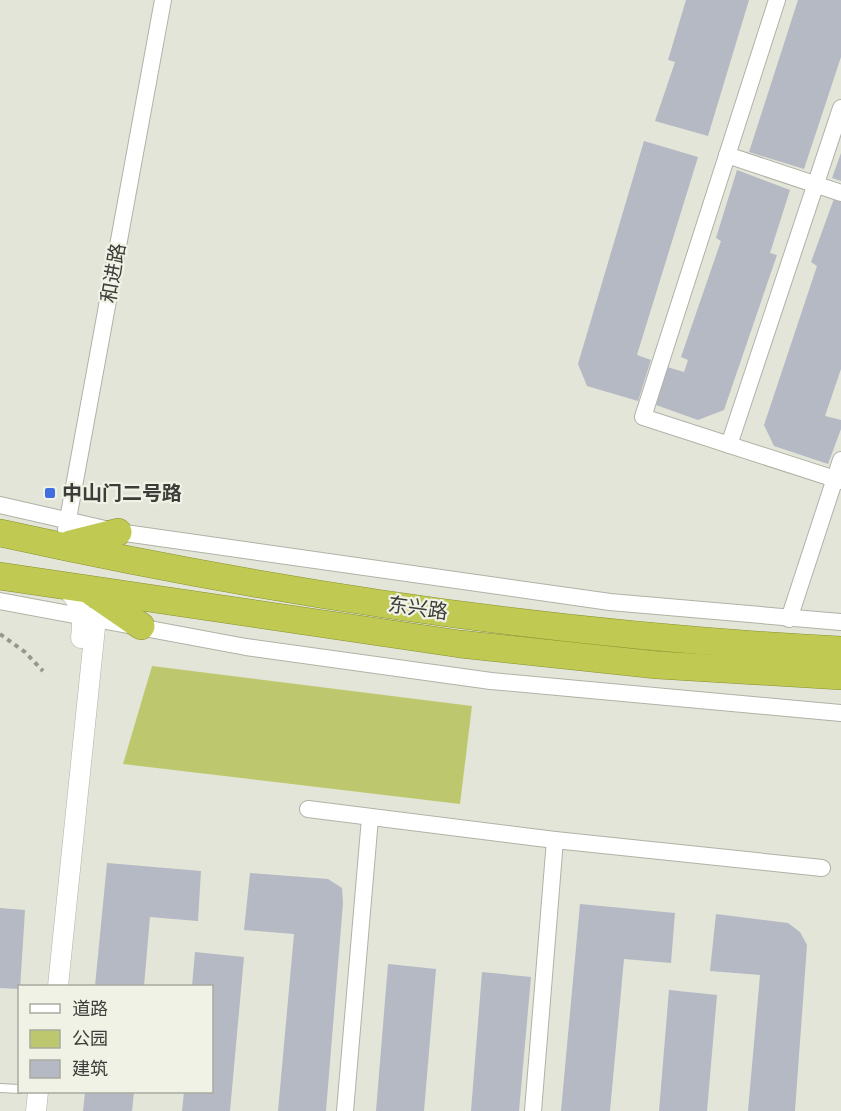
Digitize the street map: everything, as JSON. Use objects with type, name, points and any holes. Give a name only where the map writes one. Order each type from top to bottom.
[{"type":"highway","points":[[65,534],[118,532]]},
{"type":"highway","name":"东兴路","points":[[0,533],[65,534],[191,573],[547,627],[744,645],[841,650]]},
{"type":"highway","name":"东兴路","points":[[0,576],[63,585],[101,604],[319,625],[460,644],[657,665],[841,676]]},
{"type":"highway","points":[[101,604],[141,626]]},
{"type":"street","name":"和进路","points":[[65,534],[163,0]]},
{"type":"street","points":[[777,0],[643,417],[838,480]]},
{"type":"street","points":[[729,445],[841,108]]},
{"type":"street","points":[[727,155],[841,193]]},
{"type":"street","points":[[789,619],[838,480],[841,460]]},
{"type":"street","points":[[0,505],[65,534]]},
{"type":"street","points":[[118,532],[610,602],[841,622]]},
{"type":"street","points":[[0,601],[101,604]]},
{"type":"street","points":[[48,985],[101,604]]},
{"type":"street","points":[[58,985],[101,604]]},
{"type":"street","points":[[141,626],[246,647],[491,681],[841,712]]},
{"type":"street","points":[[308,809],[555,840],[822,868]]},
{"type":"street","points":[[345,1111],[370,818]]},
{"type":"street","points":[[533,1111],[555,840]]},
{"type":"street","points":[[36,1111],[38,1093]]},
{"type":"street","points":[[45,1111],[46,1093]]},
{"type":"lane","points":[[0,1088],[18,1089]]},
{"type":"path","points":[[0,634],[25,652],[43,671]]},
{"type":"green space","points":[[152,666],[472,706],[460,804],[123,764]]},
{"type":"building","points":[[686,0],[749,0],[708,136],[655,121],[675,62],[668,60]]},
{"type":"building","points":[[798,0],[841,0],[841,57],[804,169],[749,152]]},
{"type":"building","points":[[644,141],[698,157],[637,355],[651,360],[638,401],[587,386],[578,364]]},
{"type":"building","points":[[841,153],[841,181],[832,178]]},
{"type":"building","points":[[737,170],[790,190],[770,253],[777,255],[724,410],[698,420],[656,405],[667,367],[684,372],[688,360],[681,357],[721,241],[716,238]]},
{"type":"building","points":[[835,196],[841,199],[841,369],[825,416],[841,420],[841,429],[828,464],[774,446],[764,425],[817,266],[811,262]]},
{"type":"building","points":[[107,863],[201,871],[198,921],[150,917],[144,985],[95,985]]},
{"type":"building","points":[[250,873],[328,879],[342,888],[343,903],[326,1111],[278,1111],[294,934],[244,930]]},
{"type":"building","points":[[580,904],[675,913],[671,963],[624,959],[610,1111],[561,1111]]},
{"type":"building","points":[[0,908],[25,910],[20,985],[18,985],[18,989],[0,988]]},
{"type":"building","points":[[716,914],[788,923],[800,932],[807,945],[795,1111],[748,1111],[760,975],[710,971]]},
{"type":"building","points":[[195,952],[244,957],[230,1111],[182,1111],[184,1093],[213,1093],[213,985],[192,985]]},
{"type":"building","points":[[388,964],[436,969],[424,1111],[376,1111]]},
{"type":"building","points":[[482,972],[531,977],[519,1111],[471,1111]]},
{"type":"building","points":[[669,990],[717,995],[707,1111],[659,1111]]},
{"type":"building","points":[[85,1093],[134,1093],[132,1111],[83,1111]]},
{"type":"place","name":"中山门二号路","points":[[50,493]]}]
